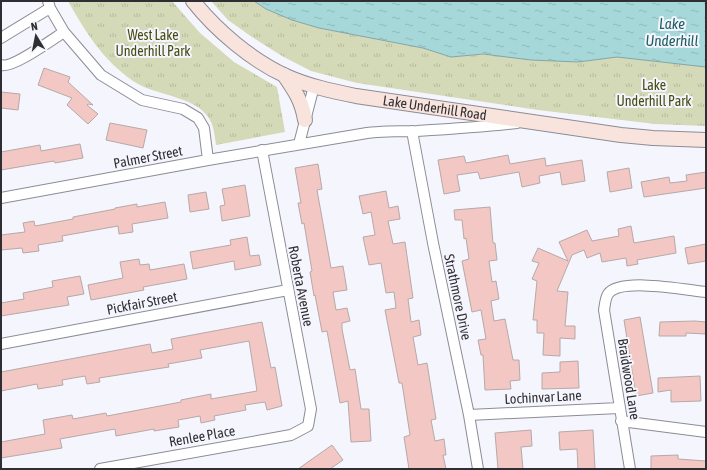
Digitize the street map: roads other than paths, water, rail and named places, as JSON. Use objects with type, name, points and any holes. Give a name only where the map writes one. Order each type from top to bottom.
[{"type":"main road","name":"Lake Underhill Road","points":[[193,1],[206,17],[233,42],[284,75],[314,86],[356,96],[530,122],[652,138],[706,140]]},
{"type":"main road","points":[[284,75],[298,94],[303,107],[305,120]]},
{"type":"street","points":[[1,38],[49,5],[64,32],[102,75],[142,100],[183,109],[198,118],[204,128],[208,160]]},
{"type":"street","points":[[1,65],[4,66],[15,63],[64,32]]},
{"type":"street","points":[[299,144],[314,86]]},
{"type":"street","name":"Palmer Street","points":[[1,198],[262,150],[388,131],[481,128],[530,122]]},
{"type":"street","name":"Strathmore Drive","points":[[412,131],[433,243],[469,415],[478,469]]},
{"type":"street","name":"Roberta Avenue","points":[[262,150],[311,409],[308,426]]},
{"type":"street","name":"Braidwood Lane","points":[[630,469],[604,310],[609,294],[617,288],[636,284],[706,292]]},
{"type":"street","name":"Pickfair Street","points":[[1,344],[288,290]]},
{"type":"street","name":"Lochinvar Lane","points":[[469,415],[619,408]]},
{"type":"street","points":[[621,421],[706,432]]},
{"type":"street","name":"Renlee Place","points":[[100,469],[292,435],[308,426]]},
{"type":"water","name":"Lake Underhill","points":[[254,1],[706,1],[706,67],[617,57],[578,62],[531,60],[483,54],[451,57],[423,48],[319,28],[292,20],[266,9]]},
{"type":"park label","name":"West Lake Underhill Park","points":[[153,44]]},
{"type":"park label","name":"Lake Underhill Park","points":[[654,94]]}]
